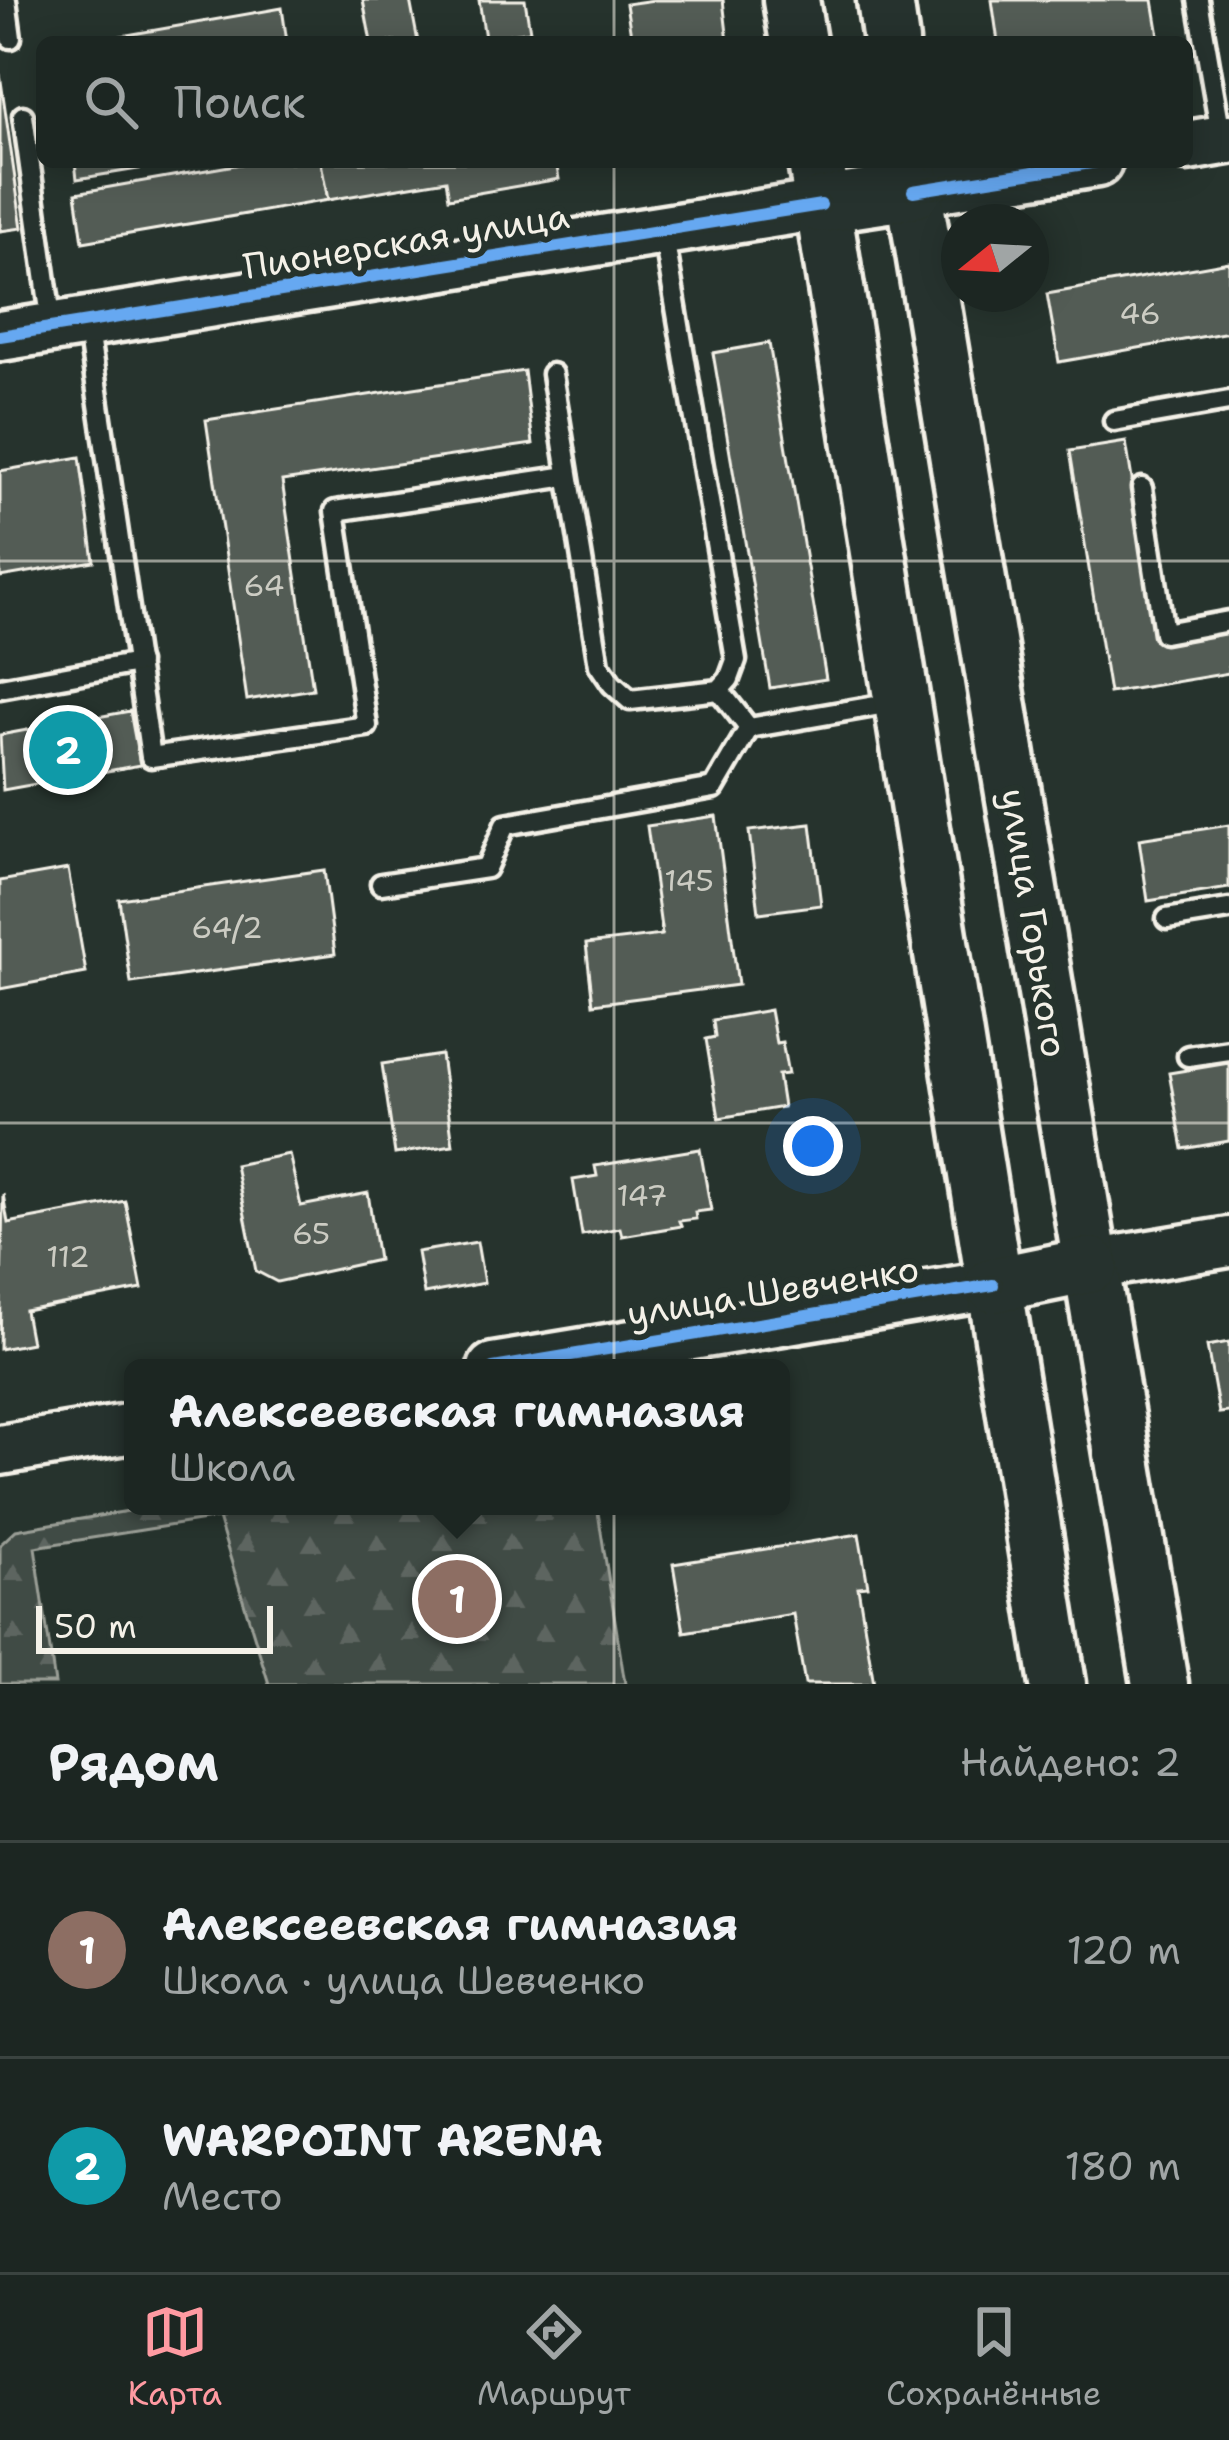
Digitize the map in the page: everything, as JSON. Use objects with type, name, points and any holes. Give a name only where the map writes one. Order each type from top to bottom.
[{"type":"main road","points":[[791,0],[797,36]]},
{"type":"main road","points":[[885,0],[891,36]]},
{"type":"main road","name":"Пионерская улица","points":[[819,184],[911,176]]},
{"type":"main road","name":"улица Горького","points":[[911,176],[1160,1684]]},
{"type":"main road","points":[[819,184],[1058,1684]]},
{"type":"main road","name":"улица Шевченко","points":[[993,1285],[1091,1264]]},
{"type":"street","name":"Пионерская улица","points":[[911,176],[1017,168]]},
{"type":"street","name":"Пионерская улица","points":[[0,336],[663,230],[819,184]]},
{"type":"street","name":"улица Шевченко","points":[[1091,1264],[1229,1242]]},
{"type":"street","name":"улица Шевченко","points":[[547,1359],[993,1285]]},
{"type":"street","points":[[0,1450],[124,1429]]},
{"type":"lane","points":[[5,0],[11,38]]},
{"type":"lane","points":[[1198,0],[1213,142]]},
{"type":"lane","points":[[23,116],[138,663],[151,757],[367,726],[335,511],[568,476]]},
{"type":"lane","points":[[552,374],[599,665],[630,700],[719,691],[730,679],[736,660],[663,230]]},
{"type":"lane","points":[[1114,421],[1229,401]]},
{"type":"lane","points":[[1142,488],[1164,633],[1229,621]]},
{"type":"lane","points":[[0,688],[138,663]]},
{"type":"lane","points":[[719,691],[749,728]]},
{"type":"lane","points":[[381,884],[486,868],[506,825],[714,788],[749,728],[900,702]]},
{"type":"lane","points":[[1167,920],[1229,909]]},
{"type":"lane","points":[[1188,1056],[1229,1050]]},
{"type":"green space","points":[[124,1512],[598,1515],[625,1684],[269,1684],[218,1518],[35,1547],[55,1684],[0,1684],[0,1545],[16,1530]]},
{"type":"building","points":[[363,0],[410,0],[417,36],[370,36]]},
{"type":"building","points":[[479,0],[525,0],[530,31],[485,36]]},
{"type":"building","points":[[723,0],[727,36],[631,36],[626,4]]},
{"type":"building","points":[[992,0],[1153,0],[1159,36],[997,36]]},
{"type":"building","points":[[282,8],[286,36],[121,36]]},
{"type":"building","points":[[0,74],[22,228],[0,231]]},
{"type":"building","points":[[76,168],[144,168],[77,179]]},
{"type":"building","points":[[218,168],[322,168],[328,200],[83,242],[76,193]]},
{"type":"building","points":[[322,168],[557,168],[559,179],[449,198],[446,180],[328,200]]},
{"type":"building","points":[[1229,262],[1229,332],[1059,362],[1049,294]]},
{"type":"building","points":[[769,343],[826,679],[770,688],[713,353]]},
{"type":"building","points":[[524,371],[533,444],[282,481],[313,689],[247,700],[206,420]]},
{"type":"building","points":[[1126,442],[1156,628],[1229,616],[1229,673],[1109,693],[1070,451]]},
{"type":"building","points":[[80,457],[94,561],[0,577],[0,471]]},
{"type":"building","points":[[130,711],[140,765],[3,790],[0,735]]},
{"type":"building","points":[[716,816],[738,985],[593,1004],[586,944],[662,935],[647,826]]},
{"type":"building","points":[[811,824],[821,905],[759,913],[749,831]]},
{"type":"building","points":[[1229,825],[1229,888],[1148,901],[1139,839]]},
{"type":"building","points":[[68,869],[86,973],[0,989],[0,881]]},
{"type":"building","points":[[324,870],[335,954],[131,983],[119,899]]},
{"type":"building","points":[[770,1010],[788,1074],[778,1075],[783,1107],[719,1118],[706,1039],[715,1037],[713,1020]]},
{"type":"building","points":[[441,1055],[453,1145],[395,1154],[382,1064]]},
{"type":"building","points":[[1229,1063],[1229,1141],[1183,1149],[1169,1073]]},
{"type":"building","points":[[700,1149],[711,1210],[695,1212],[696,1219],[679,1221],[681,1226],[622,1236],[620,1228],[582,1235],[573,1180],[597,1176],[595,1166]]},
{"type":"building","points":[[289,1154],[301,1206],[368,1193],[378,1260],[277,1282],[256,1271],[235,1165]]},
{"type":"building","points":[[3,1194],[8,1223],[125,1201],[142,1289],[25,1311],[31,1343],[0,1349]]},
{"type":"building","points":[[477,1242],[484,1283],[424,1294],[417,1252]]},
{"type":"building","points":[[1229,1342],[1229,1412],[1219,1413],[1207,1346]]},
{"type":"building","points":[[859,1534],[868,1586],[858,1587],[874,1684],[805,1684],[793,1614],[684,1632],[673,1564]]},
{"type":"cycle path","points":[[913,191],[1059,168]]},
{"type":"cycle path","points":[[0,336],[821,205]]},
{"type":"cycle path","points":[[547,1359],[993,1285]]},
{"type":"place","name":"WARPOINT ARENA","points":[[68,750]]},
{"type":"place","name":"Алексеевская гимназия","points":[[457,1599]]}]
